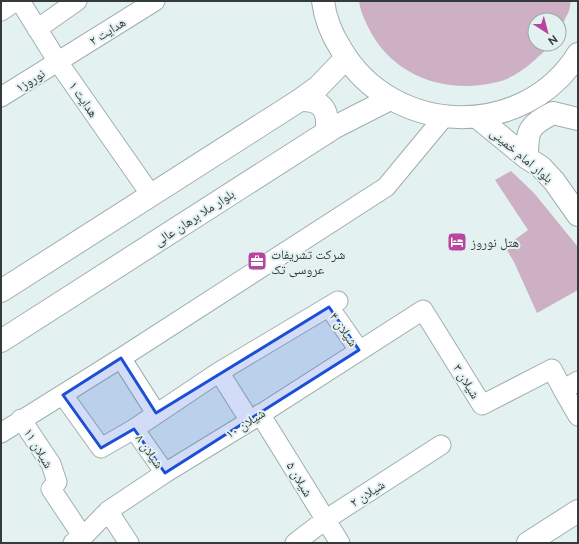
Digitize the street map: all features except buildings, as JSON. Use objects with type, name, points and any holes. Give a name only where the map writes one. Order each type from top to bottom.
[{"type":"main road","points":[[323,1],[331,28],[346,58],[373,87],[390,99],[410,108],[444,117],[477,117],[499,113],[521,105],[541,93],[559,79],[578,54]]},
{"type":"main road","points":[[1,291],[300,100],[318,87],[346,58]]},
{"type":"main road","name":"بلوار ملا برهان عالی","points":[[1,341],[326,133],[390,99]]},
{"type":"main road","points":[[300,100],[311,100],[323,108],[327,115],[326,133]]},
{"type":"main road","points":[[527,158],[527,138],[534,122],[553,113],[578,119]]},
{"type":"main road","name":"بلوار امام خمینی","points":[[477,117],[527,158],[541,167],[554,180],[578,215]]},
{"type":"main road","points":[[528,543],[578,511]]},
{"type":"street","points":[[1,11],[16,1]]},
{"type":"street","name":"هدایت ۱","points":[[20,1],[58,62],[151,195]]},
{"type":"street","points":[[37,29],[77,1]]},
{"type":"street","name":"هدایت ۲","points":[[58,62],[155,1]]},
{"type":"street","name":"نوروز۱","points":[[1,97],[58,62]]},
{"type":"street","points":[[1,433],[122,358],[386,187],[444,117]]},
{"type":"street","name":"شیلان ۴","points":[[219,372],[333,304],[359,350]]},
{"type":"street","name":"شیلان ۱۰","points":[[78,540],[108,511],[165,473],[255,418],[423,310]]},
{"type":"street","name":"شیلان ۳","points":[[423,310],[482,405],[552,369],[570,386]]},
{"type":"street","points":[[122,358],[156,413]]},
{"type":"street","points":[[63,395],[101,448],[134,429],[219,372]]},
{"type":"street","name":"شیلان ۵","points":[[219,372],[255,418],[340,543]]},
{"type":"street","points":[[570,386],[578,416]]},
{"type":"street","name":"شیلان ۱۱","points":[[22,419],[51,464],[56,482],[51,489],[78,540]]},
{"type":"street","name":"شیلان ۸","points":[[134,429],[165,473]]},
{"type":"street","name":"شیلان ۲","points":[[295,543],[325,520],[441,445]]},
{"type":"street","points":[[108,511],[129,543]]},
{"type":"highlighted area","points":[[329,307],[359,350],[165,473],[134,429],[101,448],[63,395],[121,358],[156,413]]},
{"type":"shaded area","points":[[359,1],[571,1],[567,15],[567,12],[527,12],[527,52],[544,52],[527,67],[505,80],[478,85],[458,86],[422,78],[391,58],[378,44],[361,11]]},
{"type":"shaded area","points":[[511,171],[534,193],[578,247],[578,290],[537,313],[514,262],[505,247],[528,230],[495,180]]},
{"type":"place","name":"هتل نوروز","points":[[457,242]]},
{"type":"place","name":"شرکت تشریفات عروسی تک","points":[[257,261]]}]
